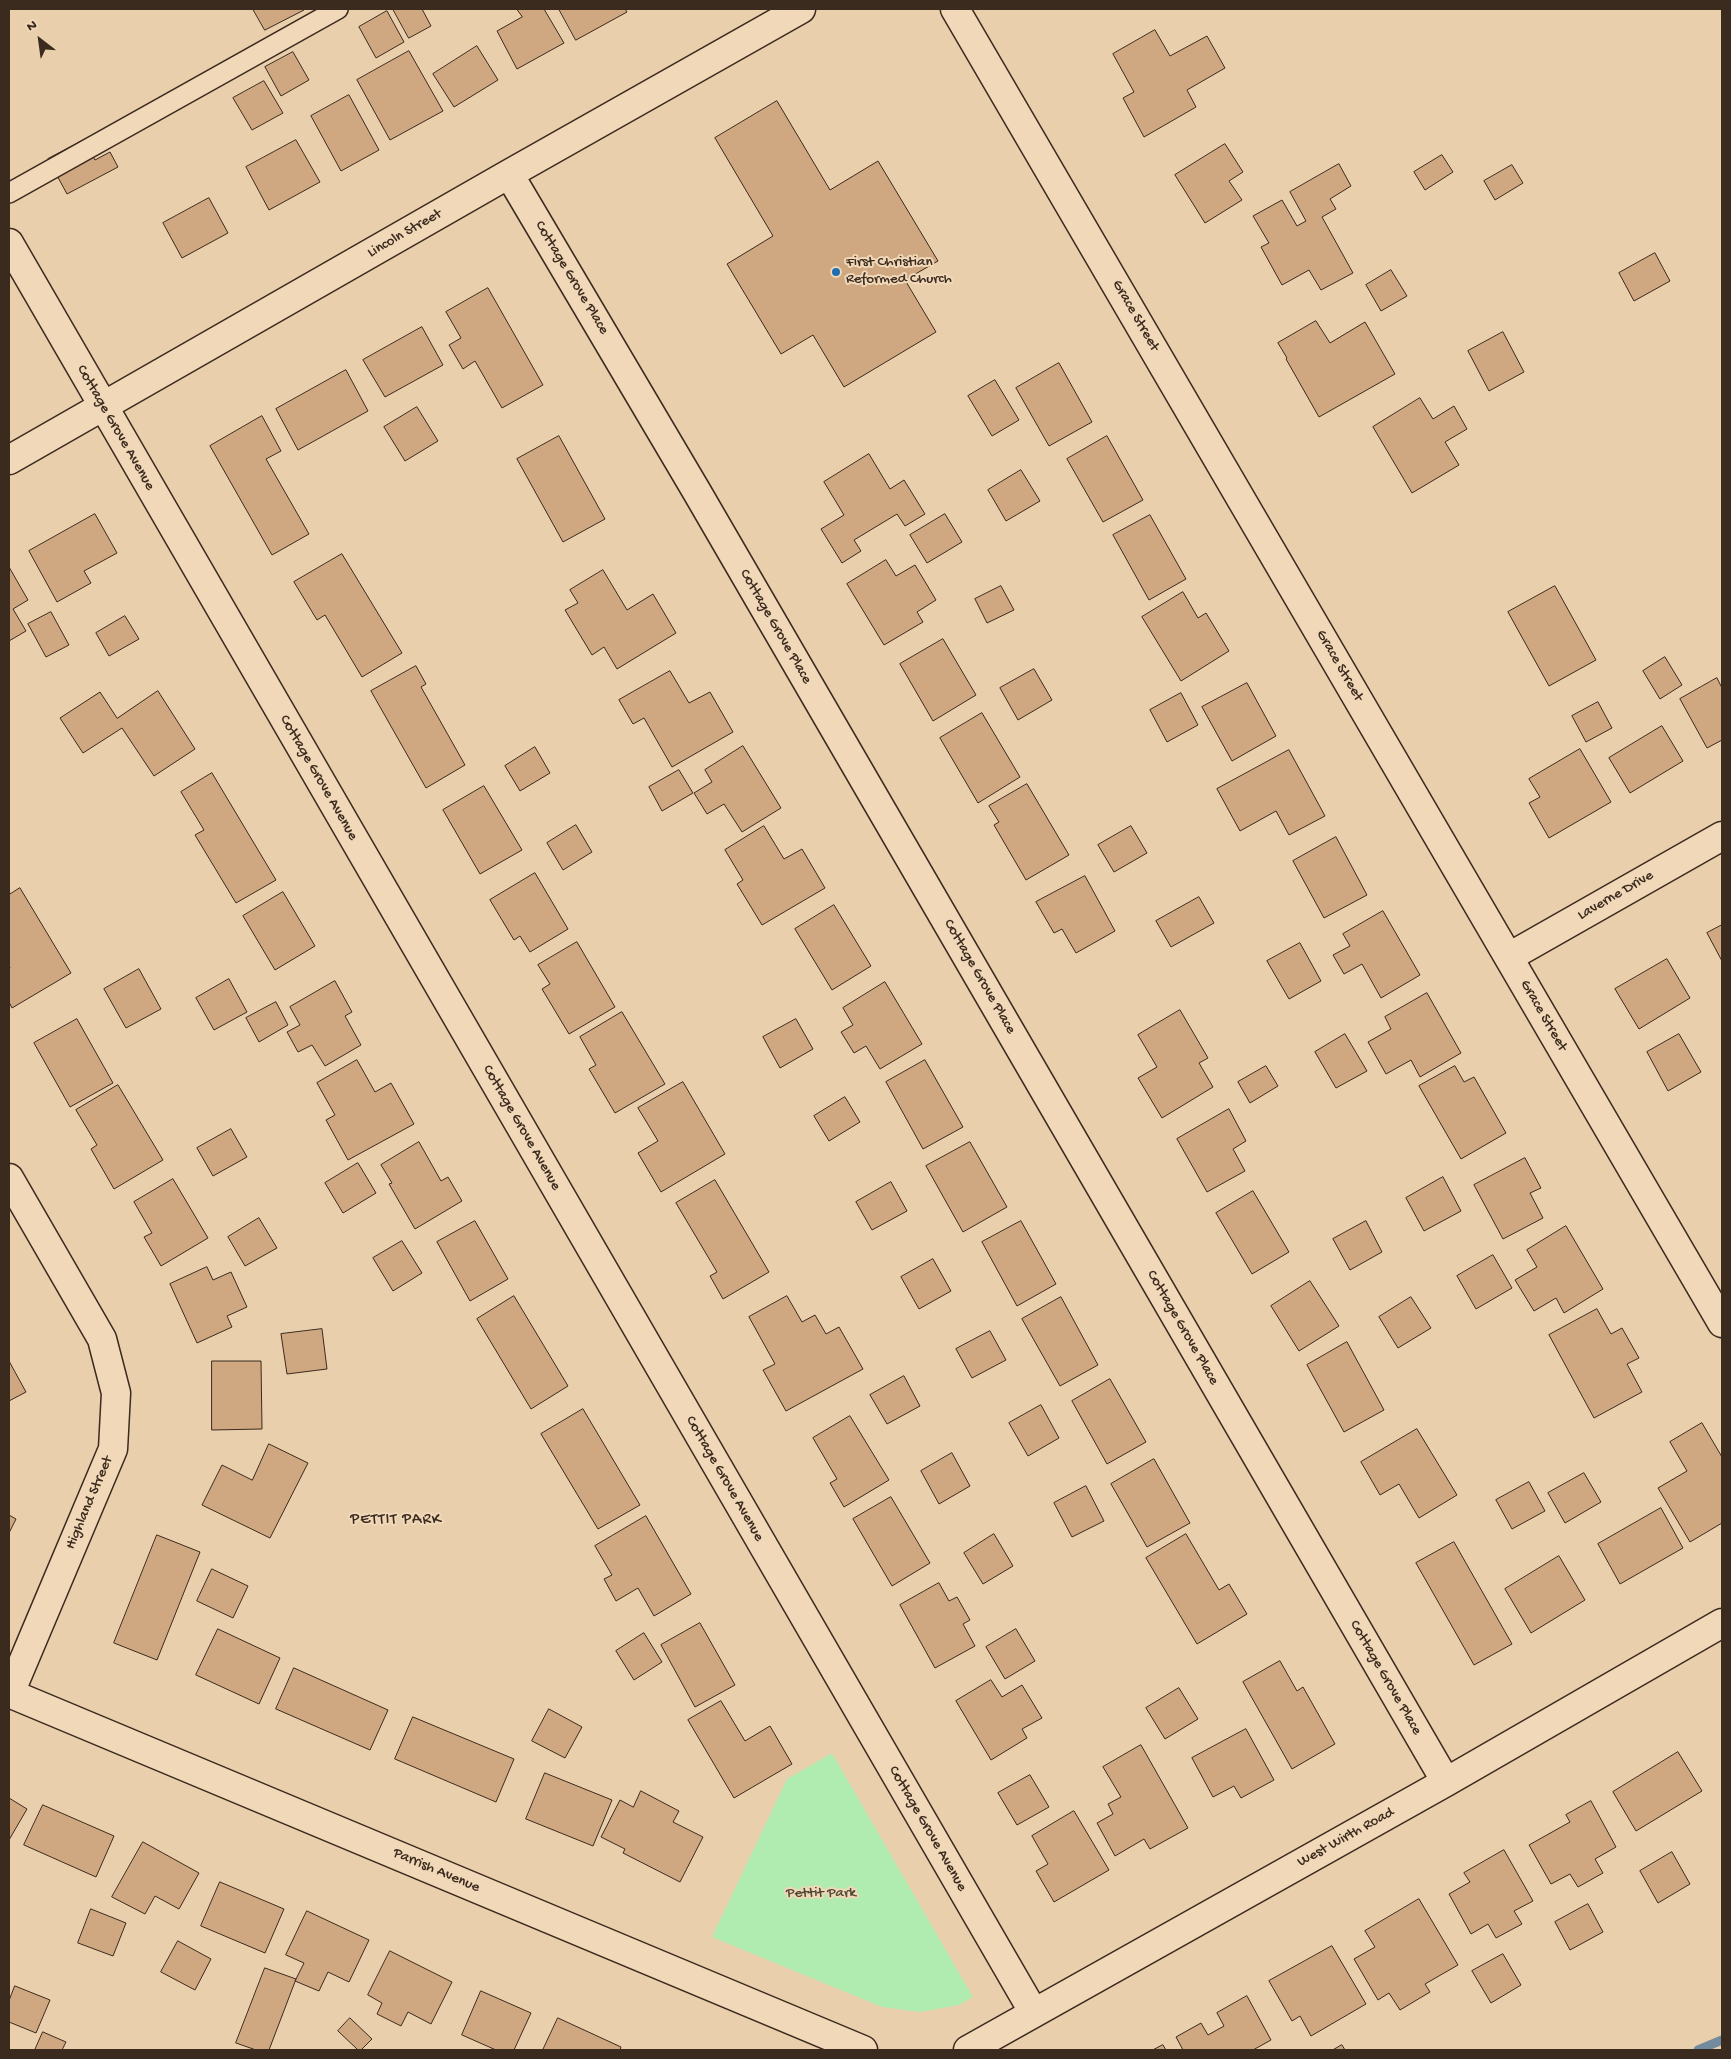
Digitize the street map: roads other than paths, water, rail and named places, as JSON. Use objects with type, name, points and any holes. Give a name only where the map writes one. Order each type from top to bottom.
[{"type":"street","name":"Lincoln Street","points":[[9,460],[802,9]]},
{"type":"street","name":"Grace Street","points":[[956,9],[1722,1323]]},
{"type":"street","name":"Cottage Grove Place","points":[[509,174],[697,492],[1446,1782]]},
{"type":"street","name":"Cottage Grove Avenue","points":[[9,243],[1034,2013]]},
{"type":"street","name":"Laverne Drive","points":[[1509,957],[1722,836]]},
{"type":"street","name":"Highland Street","points":[[9,1178],[102,1338],[116,1394],[113,1449],[9,1693]]},
{"type":"street","name":"West Wirth Road","points":[[968,2050],[1446,1782],[1722,1623]]},
{"type":"street","name":"Parrish Avenue","points":[[9,1693],[863,2050]]},
{"type":"lane","points":[[9,193],[338,9]]},
{"type":"waterway","points":[[1698,2050],[1722,2040]]},
{"type":"place","name":"First Christian Reformed Church","points":[[836,272]]},
{"type":"district","name":"PETTIT PARK","points":[[396,1521]]},
{"type":"park label","name":"Pettit Park","points":[[821,1894]]}]
